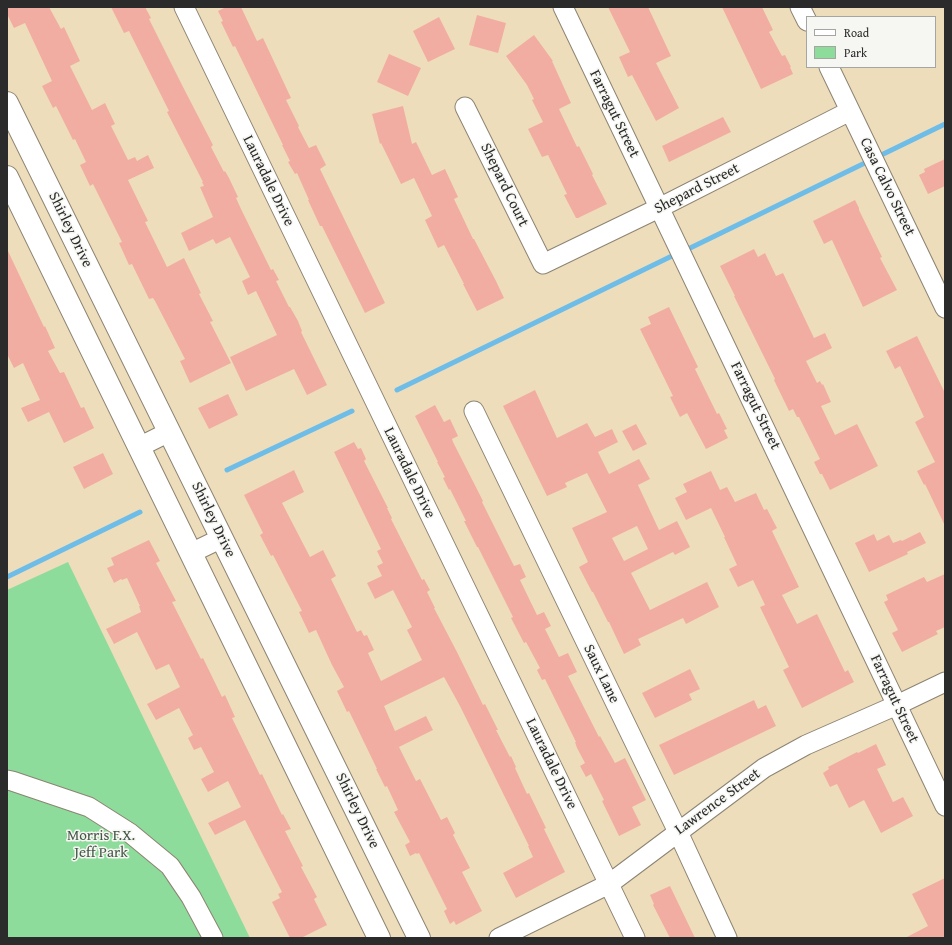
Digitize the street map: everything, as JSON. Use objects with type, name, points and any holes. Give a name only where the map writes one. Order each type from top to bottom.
[{"type":"street","name":"Lauradale Drive","points":[[184,7],[635,938]]},
{"type":"street","name":"Farragut Street","points":[[563,7],[945,806]]},
{"type":"street","points":[[800,7],[806,20]]},
{"type":"street","name":"Casa Calvo Street","points":[[829,68],[945,308]]},
{"type":"street","name":"Shirley Drive","points":[[7,103],[419,938]]},
{"type":"street","name":"Shepard Court","points":[[466,107],[543,264]]},
{"type":"street","name":"Shepard Street","points":[[543,264],[659,208],[850,111]]},
{"type":"street","points":[[7,177],[379,938]]},
{"type":"street","name":"Saux Lane","points":[[474,411],[678,832],[727,938]]},
{"type":"street","points":[[139,447],[169,432]]},
{"type":"street","points":[[191,553],[222,538]]},
{"type":"street","name":"Lawrence Street","points":[[499,938],[609,884],[764,768],[806,745],[945,682]]},
{"type":"street","points":[[7,780],[89,806],[130,832],[170,866],[191,897],[212,938]]},
{"type":"green space","name":"Morris F.X. Jeff Park","points":[[68,562],[250,938],[7,938],[7,590]]},
{"type":"building","points":[[7,7],[49,7],[61,29],[64,27],[80,61],[70,66],[92,110],[105,103],[115,124],[111,126],[128,160],[135,157],[137,161],[148,155],[154,168],[128,180],[148,221],[145,222],[167,267],[184,258],[201,293],[199,294],[213,321],[210,322],[231,363],[190,383],[180,361],[185,359],[155,301],[153,298],[149,299],[132,264],[129,265],[119,243],[122,242],[93,184],[90,186],[80,165],[86,162],[75,139],[73,140],[56,106],[53,108],[42,86],[52,81],[25,23],[14,28],[7,14]]},
{"type":"building","points":[[111,7],[145,7],[151,18],[149,19],[213,145],[211,147],[224,172],[225,171],[229,178],[238,197],[236,198],[241,209],[271,270],[273,269],[279,280],[276,281],[298,321],[302,331],[301,332],[327,385],[307,395],[294,369],[246,391],[230,357],[277,335],[256,291],[248,295],[242,281],[250,277],[230,237],[216,244],[213,239],[189,251],[181,233],[213,217],[200,187],[204,186],[203,182],[167,112],[169,111],[129,31],[124,33]]},
{"type":"building","points":[[226,7],[241,7],[257,41],[263,38],[291,98],[286,100],[299,126],[298,127],[309,148],[316,145],[326,165],[320,169],[385,303],[365,313],[322,226],[320,226],[297,173],[295,174],[288,162],[290,161],[283,145],[235,46],[233,47],[221,22],[223,21],[218,11]]},
{"type":"building","points":[[608,7],[648,7],[671,56],[656,63],[679,108],[656,121],[632,75],[628,77],[619,57],[630,52]]},
{"type":"building","points":[[722,7],[762,7],[773,30],[769,32],[782,56],[785,55],[793,74],[761,89]]},
{"type":"building","points":[[477,15],[506,23],[498,53],[469,45]]},
{"type":"building","points":[[439,17],[455,49],[428,62],[413,31]]},
{"type":"building","points":[[534,35],[553,61],[571,103],[559,109],[607,204],[578,218],[576,218],[564,195],[567,194],[548,155],[542,157],[528,129],[543,122],[532,100],[534,99],[527,85],[506,56]]},
{"type":"building","points":[[389,54],[421,68],[408,96],[377,82]]},
{"type":"building","points":[[403,106],[412,144],[416,142],[432,175],[445,169],[458,197],[454,199],[504,298],[477,311],[444,245],[438,248],[425,220],[432,216],[414,178],[401,184],[381,143],[380,144],[372,114]]},
{"type":"building","points":[[723,117],[731,132],[669,162],[662,146]]},
{"type":"building","points":[[945,159],[945,186],[928,194],[919,175],[925,172],[924,169]]},
{"type":"building","points":[[855,200],[882,257],[880,258],[897,290],[863,307],[832,240],[824,244],[813,221]]},
{"type":"building","points":[[7,249],[55,348],[48,351],[60,373],[64,372],[81,408],[84,407],[94,428],[64,443],[49,412],[28,422],[21,408],[40,400],[23,363],[14,368],[7,354]]},
{"type":"building","points":[[754,249],[758,257],[765,253],[776,276],[783,273],[814,338],[825,333],[832,348],[806,361],[817,383],[820,381],[822,385],[823,384],[831,402],[821,406],[835,435],[857,424],[878,466],[830,490],[814,462],[820,459],[799,417],[797,417],[793,409],[789,411],[720,266]]},
{"type":"building","points":[[669,307],[698,367],[695,369],[717,414],[719,413],[727,429],[724,430],[728,438],[706,449],[687,413],[680,417],[670,397],[673,396],[640,329],[651,324],[648,317]]},
{"type":"building","points":[[917,336],[945,393],[945,526],[925,484],[924,485],[917,471],[935,462],[915,422],[924,417],[900,366],[895,369],[886,351]]},
{"type":"building","points":[[535,390],[557,438],[587,423],[595,437],[612,429],[618,442],[598,452],[609,474],[639,459],[650,479],[638,485],[659,530],[677,521],[690,547],[675,555],[673,552],[631,573],[650,610],[707,582],[719,607],[686,624],[683,618],[638,639],[641,645],[624,654],[609,622],[579,567],[588,562],[572,528],[607,512],[587,473],[565,483],[567,487],[547,496],[503,406]],"holes":[[[637,526],[648,549],[624,561],[612,538]]]},
{"type":"building","points":[[228,394],[238,415],[209,429],[198,408]]},
{"type":"building","points":[[435,405],[444,422],[450,419],[458,436],[452,439],[453,442],[514,566],[520,564],[526,577],[520,580],[537,615],[544,612],[551,626],[545,629],[559,657],[568,653],[577,672],[568,676],[599,737],[600,736],[615,763],[625,758],[646,800],[632,807],[641,825],[619,836],[591,774],[586,777],[580,766],[585,763],[577,748],[576,742],[545,679],[542,680],[537,670],[540,668],[526,642],[524,643],[511,618],[513,617],[464,521],[466,521],[450,489],[449,490],[443,478],[445,477],[415,416]]},
{"type":"building","points":[[636,424],[647,444],[633,451],[622,431]]},
{"type":"building","points":[[354,442],[358,449],[361,448],[366,459],[364,461],[388,508],[392,518],[391,519],[422,580],[424,579],[430,590],[427,592],[434,608],[483,705],[485,704],[510,757],[511,756],[527,794],[529,793],[546,828],[544,829],[565,872],[516,898],[503,873],[533,857],[460,706],[444,677],[384,706],[395,731],[426,716],[433,730],[399,747],[416,781],[420,779],[441,820],[447,817],[455,833],[453,835],[470,868],[462,872],[482,911],[456,925],[454,921],[450,924],[444,911],[447,909],[419,853],[410,856],[405,845],[410,842],[394,812],[398,810],[387,786],[385,787],[376,769],[349,711],[347,712],[337,691],[344,687],[316,630],[309,633],[299,612],[302,611],[273,555],[271,556],[260,535],[263,533],[244,495],[294,470],[304,492],[282,503],[310,557],[323,550],[336,576],[331,579],[357,632],[361,630],[364,636],[367,635],[374,650],[368,653],[381,681],[422,660],[407,630],[412,627],[393,590],[375,599],[367,583],[382,576],[377,566],[383,563],[377,551],[381,549],[334,452]]},
{"type":"building","points":[[103,453],[113,474],[84,489],[73,467]]},
{"type":"building","points":[[711,471],[720,490],[727,487],[735,502],[756,493],[764,510],[767,509],[777,528],[772,531],[799,587],[782,595],[797,624],[817,614],[845,672],[848,670],[854,682],[802,708],[783,670],[789,667],[760,607],[765,605],[753,580],[738,587],[729,569],[737,565],[711,508],[686,520],[675,498],[687,492],[683,484]]},
{"type":"building","points":[[920,532],[926,543],[907,552],[908,554],[869,572],[855,543],[874,534],[877,541],[889,535],[893,543],[902,541]]},
{"type":"building","points":[[149,540],[160,561],[156,563],[176,601],[172,602],[201,659],[203,658],[222,697],[225,695],[235,717],[232,718],[260,775],[262,774],[282,815],[283,814],[291,829],[285,831],[303,866],[301,867],[317,897],[314,899],[327,925],[301,938],[290,938],[272,902],[280,898],[278,894],[282,892],[245,820],[215,835],[208,823],[241,807],[228,781],[208,792],[201,779],[214,772],[201,747],[194,750],[188,738],[193,735],[179,708],[156,720],[147,704],[180,687],[169,664],[156,670],[137,632],[114,644],[106,629],[141,612],[140,606],[127,578],[121,579],[114,583],[107,568],[114,565],[111,558]]},
{"type":"building","points":[[945,574],[945,627],[936,631],[938,634],[902,652],[892,633],[898,630],[884,602],[888,600],[886,595],[924,577],[927,582]]},
{"type":"building","points":[[690,669],[700,689],[689,694],[692,700],[655,718],[642,693]]},
{"type":"building","points":[[754,700],[758,709],[766,705],[776,726],[674,775],[659,745]]},
{"type":"building","points":[[876,744],[886,765],[877,769],[893,802],[903,797],[913,816],[881,833],[864,800],[849,808],[837,784],[830,787],[823,773],[829,769],[828,767]]},
{"type":"building","points":[[945,878],[945,938],[905,938],[928,926],[912,894]]},
{"type":"building","points":[[670,886],[695,938],[670,938],[653,905],[654,904],[650,895]]},
{"type":"waterway","points":[[684,251],[945,124]]},
{"type":"waterway","points":[[397,390],[676,254]]},
{"type":"waterway","points":[[227,470],[352,411]]},
{"type":"waterway","points":[[7,577],[140,512]]}]
